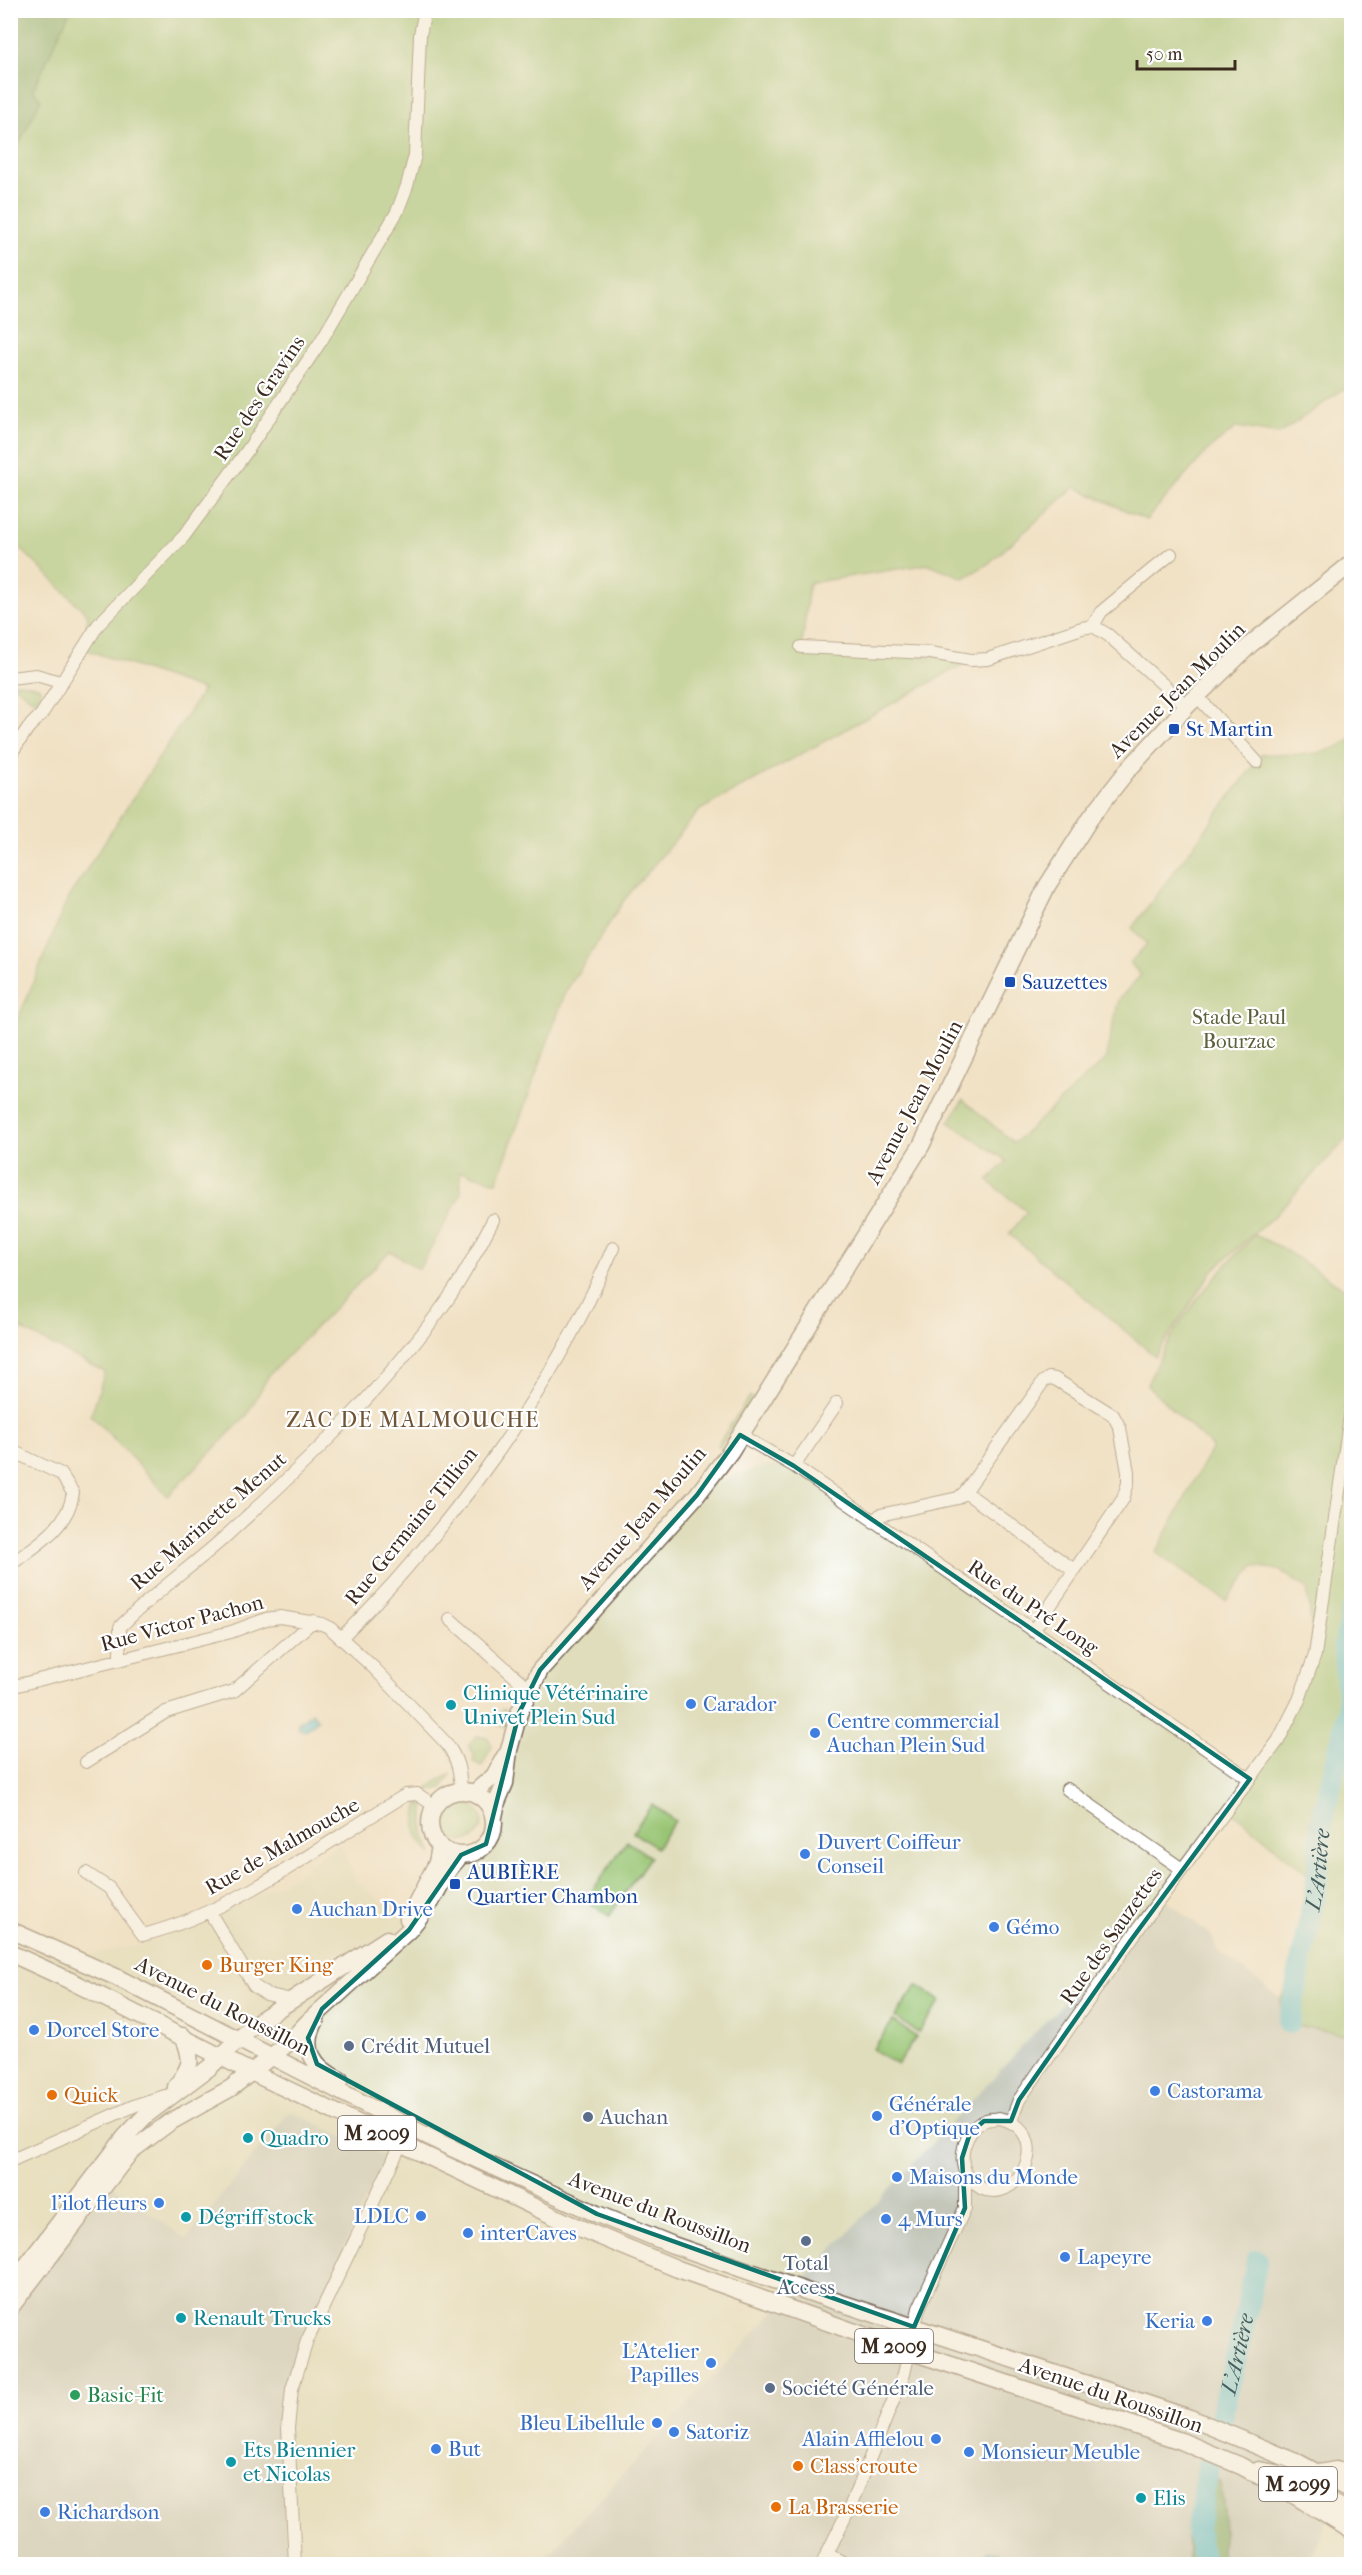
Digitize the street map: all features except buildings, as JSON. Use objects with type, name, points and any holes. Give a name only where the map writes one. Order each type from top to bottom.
[{"type":"main road","name":"Avenue Jean Moulin","points":[[494,1817],[508,1770],[509,1750],[519,1713],[540,1670],[603,1596],[697,1495],[740,1435],[921,1146],[1047,886],[1091,817],[1127,771],[1192,701],[1251,644],[1352,563]]},
{"type":"main road","name":"Avenue Jean Moulin","points":[[467,1792],[494,1776],[509,1750]]},
{"type":"main road","points":[[467,1792],[489,1805],[494,1817],[494,1830],[486,1844],[473,1853],[453,1854],[440,1846],[430,1827],[430,1820],[435,1806],[446,1795],[467,1792]]},
{"type":"main road","points":[[10,2287],[125,2136],[141,2110],[170,2095],[222,2056],[238,2037],[256,2023],[396,1932],[414,1909],[437,1863],[440,1846]]},
{"type":"main road","points":[[10,2308],[121,2161],[156,2131],[253,2073],[272,2057],[409,1930],[431,1902],[449,1869],[461,1855]]},
{"type":"main road","name":"Avenue du Roussillon","points":[[10,1930],[116,1977],[238,2037],[272,2057],[337,2083],[501,2171],[673,2245],[1190,2418],[1262,2446],[1319,2473]]},
{"type":"main road","name":"Avenue du Roussillon","points":[[10,1953],[502,2193],[678,2269],[911,2351],[1181,2441],[1241,2466]]},
{"type":"main road","points":[[322,2009],[309,2033],[308,2045],[317,2064],[337,2083],[518,2168],[554,2195]]},
{"type":"main road","points":[[170,2095],[190,2064],[190,2055],[183,2036]]},
{"type":"main road","name":"M 2099","points":[[1241,2466],[1281,2474],[1352,2514]]},
{"type":"main road","name":"M 2009","points":[[1241,2466],[1352,2530]]},
{"type":"main road","name":"M 2099","points":[[1319,2473],[1336,2470],[1352,2472]]},
{"type":"main road","name":"M 2009","points":[[1319,2473],[1352,2491]]},
{"type":"street","name":"Rue des Gravins","points":[[10,755],[28,728],[41,715],[98,625],[184,536],[248,451],[321,341],[397,212],[415,155],[420,34],[425,10]]},
{"type":"street","points":[[1093,626],[1101,612],[1171,554]]},
{"type":"street","points":[[801,647],[930,653],[971,660],[988,659],[1093,626],[1108,635],[1192,701],[1257,762]]},
{"type":"street","points":[[10,678],[36,675],[60,682]]},
{"type":"street","name":"Rue Marinette Menut","points":[[120,1659],[120,1627],[140,1607],[267,1499],[353,1412],[450,1297],[493,1220]]},
{"type":"street","name":"Rue Germaine Tillion","points":[[341,1638],[397,1580],[508,1437],[571,1335],[613,1248]]},
{"type":"street","points":[[874,1522],[880,1515],[958,1498],[965,1492],[1043,1382],[1049,1378],[1055,1379],[1113,1415],[1120,1428],[1128,1472],[1128,1483],[1123,1498],[1033,1630]]},
{"type":"street","points":[[794,1466],[837,1402]]},
{"type":"street","name":"Rue des Sauzettes","points":[[1011,2121],[1019,2100],[1030,2084],[1182,1869],[1278,1741],[1294,1710],[1315,1655],[1352,1402]]},
{"type":"street","name":"Rue du Pré Long","points":[[740,1435],[794,1466],[1250,1779]]},
{"type":"street","points":[[10,1450],[61,1474],[73,1493],[71,1507],[64,1520],[10,1565]]},
{"type":"street","points":[[965,1492],[1074,1570]]},
{"type":"street","name":"Rue Victor Pachon","points":[[10,1687],[231,1632],[266,1619],[280,1617],[313,1621],[330,1628],[374,1668],[456,1756],[467,1792]]},
{"type":"street","points":[[450,1619],[529,1689]]},
{"type":"street","points":[[86,1762],[166,1712],[234,1691],[313,1621]]},
{"type":"street","points":[[1067,1789],[1182,1869]]},
{"type":"street","name":"Rue de Malmouche","points":[[86,1873],[109,1888],[143,1935],[166,1929],[209,1911],[269,1879],[406,1795],[417,1794],[435,1806]]},
{"type":"street","points":[[209,1911],[254,1986],[266,1994],[291,2000]]},
{"type":"street","points":[[10,2161],[108,2118],[141,2110],[156,2131]]},
{"type":"street","points":[[965,2174],[977,2187],[986,2190],[1006,2189],[1011,2186],[1026,2165],[1029,2143],[1020,2128],[1011,2121],[999,2118],[984,2121],[970,2133],[964,2143],[962,2158],[965,2174],[965,2208]]},
{"type":"street","points":[[294,2565],[288,2428],[292,2389],[307,2341],[400,2144]]},
{"type":"street","points":[[846,2565],[824,2559],[850,2507],[904,2374],[911,2351],[914,2327],[928,2288],[965,2208],[986,2190]]},
{"type":"highlighted area","points":[[740,1435],[794,1466],[1250,1779],[1131,1940],[1019,2100],[1011,2121],[984,2121],[970,2133],[962,2158],[965,2208],[914,2327],[597,2214],[317,2064],[308,2038],[322,2009],[409,1930],[461,1855],[486,1844],[519,1713],[540,1670],[697,1495]]},
{"type":"shaded area","points":[[765,1466],[794,1466],[1250,1779],[1162,1897],[1212,1936],[1217,1950],[1281,1999],[1282,2023],[1351,2035],[722,2564],[287,2564],[282,2448],[286,2388],[277,2128],[185,2239],[140,2206],[11,2297],[11,1940],[43,1954],[95,1954],[154,1941],[284,1882],[340,1844],[356,1881],[401,1917],[467,1855],[482,1848],[489,1840],[529,1689],[710,1484]]},
{"type":"shaded area","points":[[1162,1897],[1212,1936],[1217,1950],[1281,1999],[1282,2023],[1351,2035],[1351,2531],[1329,2516],[1309,2564],[539,2564]]},
{"type":"shaded area","points":[[290,2111],[385,2156],[303,2340],[286,2388],[282,2448],[287,2564],[11,2564],[10,2298],[111,2185],[186,2239]]},
{"type":"shaded area","points":[[1329,2516],[1351,2531],[1351,2564],[1309,2564]]},
{"type":"green space","points":[[11,10],[70,11],[33,90],[41,99],[11,160]]},
{"type":"green space","points":[[10,11],[1351,11],[1351,384],[1279,434],[1237,427],[1209,449],[1146,520],[1075,487],[988,564],[964,578],[929,564],[809,583],[802,647],[971,660],[700,810],[624,900],[566,991],[497,1182],[460,1171],[461,1194],[419,1269],[390,1251],[269,1375],[247,1415],[168,1496],[91,1415],[105,1372],[11,1324],[11,1036],[68,898],[203,690],[84,649],[88,615],[11,539]]},
{"type":"green space","points":[[11,683],[39,687],[41,692],[35,701]]},
{"type":"green space","name":"Stade Paul Bourzac","points":[[1351,739],[1351,1134],[1276,1214],[1213,1270],[1155,1356],[1009,1234],[1027,1212],[988,1181],[1007,1161],[949,1122],[963,1100],[1014,1143],[1105,1060],[1119,999],[1141,975],[1130,963],[1147,944],[1132,928],[1262,754],[1319,753]]},
{"type":"green space","points":[[1255,1235],[1280,1247],[1351,1293],[1351,2035],[1282,2023],[1281,1999],[1306,1940],[1317,1882],[1229,1809],[1278,1741],[1315,1655],[1307,1588],[1279,1570],[1254,1566],[1226,1601],[1156,1553],[1212,1447],[1147,1385],[1167,1343],[1193,1304]]},
{"type":"green space","points":[[750,1396],[753,1398],[720,1447],[717,1445]]},
{"type":"green space","points":[[503,1709],[509,1712],[504,1727],[490,1723]]},
{"type":"green space","points":[[477,1736],[488,1738],[492,1746],[482,1766],[473,1762],[474,1754],[468,1745]]},
{"type":"green space","points":[[451,1774],[442,1788],[426,1791],[434,1783]]},
{"type":"green space","points":[[419,1802],[424,1807],[424,1832],[432,1854],[421,1842],[416,1831]]},
{"type":"green space","points":[[463,1803],[477,1808],[482,1822],[477,1836],[463,1841],[449,1836],[444,1822],[449,1808]]},
{"type":"green space","points":[[652,1804],[675,1821],[656,1848],[633,1832]]},
{"type":"green space","points":[[627,1841],[650,1857],[609,1916],[586,1900]]},
{"type":"green space","points":[[917,1985],[941,2001],[918,2033],[895,2017]]},
{"type":"green space","points":[[893,2021],[916,2037],[897,2065],[873,2049]]},
{"type":"green space","points":[[1208,2467],[1220,2484],[1224,2508],[1225,2533],[1221,2548],[1222,2564],[1187,2564],[1187,2538],[1202,2469]]},
{"type":"water","points":[[312,1712],[318,1720],[305,1731],[299,1729],[298,1723]]},
{"type":"water","points":[[988,2551],[1006,2557],[1004,2564],[984,2564]]},
{"type":"waterway","name":"L'Artière","points":[[1289,2023],[1317,1882],[1322,1822],[1349,1708],[1344,1649],[1352,1611]]},
{"type":"waterway","name":"L'Artière","points":[[1222,2414],[1257,2260]]},
{"type":"waterway","name":"L'Artière","points":[[1203,2564],[1197,2530],[1208,2467]]},
{"type":"place","name":"St Martin","points":[[1174,729]]},
{"type":"place","name":"Sauzettes","points":[[1010,982]]},
{"type":"place","name":"Carador","points":[[691,1704]]},
{"type":"place","name":"Clinique Vétérinaire Univet Plein Sud","points":[[451,1705]]},
{"type":"place","name":"Centre commercial Auchan Plein Sud","points":[[815,1733]]},
{"type":"place","name":"Duvert Coiffeur Conseil","points":[[805,1854]]},
{"type":"place","name":"AUBIÈRE Quartier Chambon","points":[[455,1884]]},
{"type":"place","name":"Auchan Drive","points":[[297,1909]]},
{"type":"place","name":"Gémo","points":[[994,1927]]},
{"type":"place","name":"Burger King","points":[[207,1965]]},
{"type":"place","name":"Dorcel Store","points":[[34,2030]]},
{"type":"place","name":"Crédit Mutuel","points":[[349,2046]]},
{"type":"place","name":"Castorama","points":[[1155,2091]]},
{"type":"place","name":"Quick","points":[[52,2095]]},
{"type":"place","name":"Générale d'Optique","points":[[877,2116]]},
{"type":"place","name":"Auchan","points":[[588,2117]]},
{"type":"place","name":"Quadro","points":[[248,2138]]},
{"type":"place","name":"Maisons du Monde","points":[[897,2177]]},
{"type":"place","name":"l'ilot fleurs","points":[[159,2203]]},
{"type":"place","name":"LDLC","points":[[421,2216]]},
{"type":"place","name":"Dégriff stock","points":[[186,2217]]},
{"type":"place","name":"4 Murs","points":[[886,2219]]},
{"type":"place","name":"interCaves","points":[[468,2233]]},
{"type":"place","name":"Total Access","points":[[806,2241]]},
{"type":"place","name":"Lapeyre","points":[[1065,2257]]},
{"type":"place","name":"Renault Trucks","points":[[181,2318]]},
{"type":"place","name":"Keria","points":[[1207,2321]]},
{"type":"place","name":"L'Atelier Papilles","points":[[711,2363]]},
{"type":"place","name":"Société Générale","points":[[770,2388]]},
{"type":"place","name":"Basic-Fit","points":[[75,2395]]},
{"type":"place","name":"Bleu Libellule","points":[[657,2423]]},
{"type":"place","name":"Satoriz","points":[[674,2432]]},
{"type":"place","name":"Alain Afflelou","points":[[936,2439]]},
{"type":"place","name":"But","points":[[436,2449]]},
{"type":"place","name":"Monsieur Meuble","points":[[969,2452]]},
{"type":"place","name":"Ets Biennier et Nicolas","points":[[231,2462]]},
{"type":"place","name":"Class'croute","points":[[798,2466]]},
{"type":"place","name":"Elis","points":[[1141,2498]]},
{"type":"place","name":"La Brasserie","points":[[776,2507]]},
{"type":"place","name":"Richardson","points":[[45,2512]]},
{"type":"district","name":"ZAC DE MALMOUCHE","points":[[413,1419]]}]
